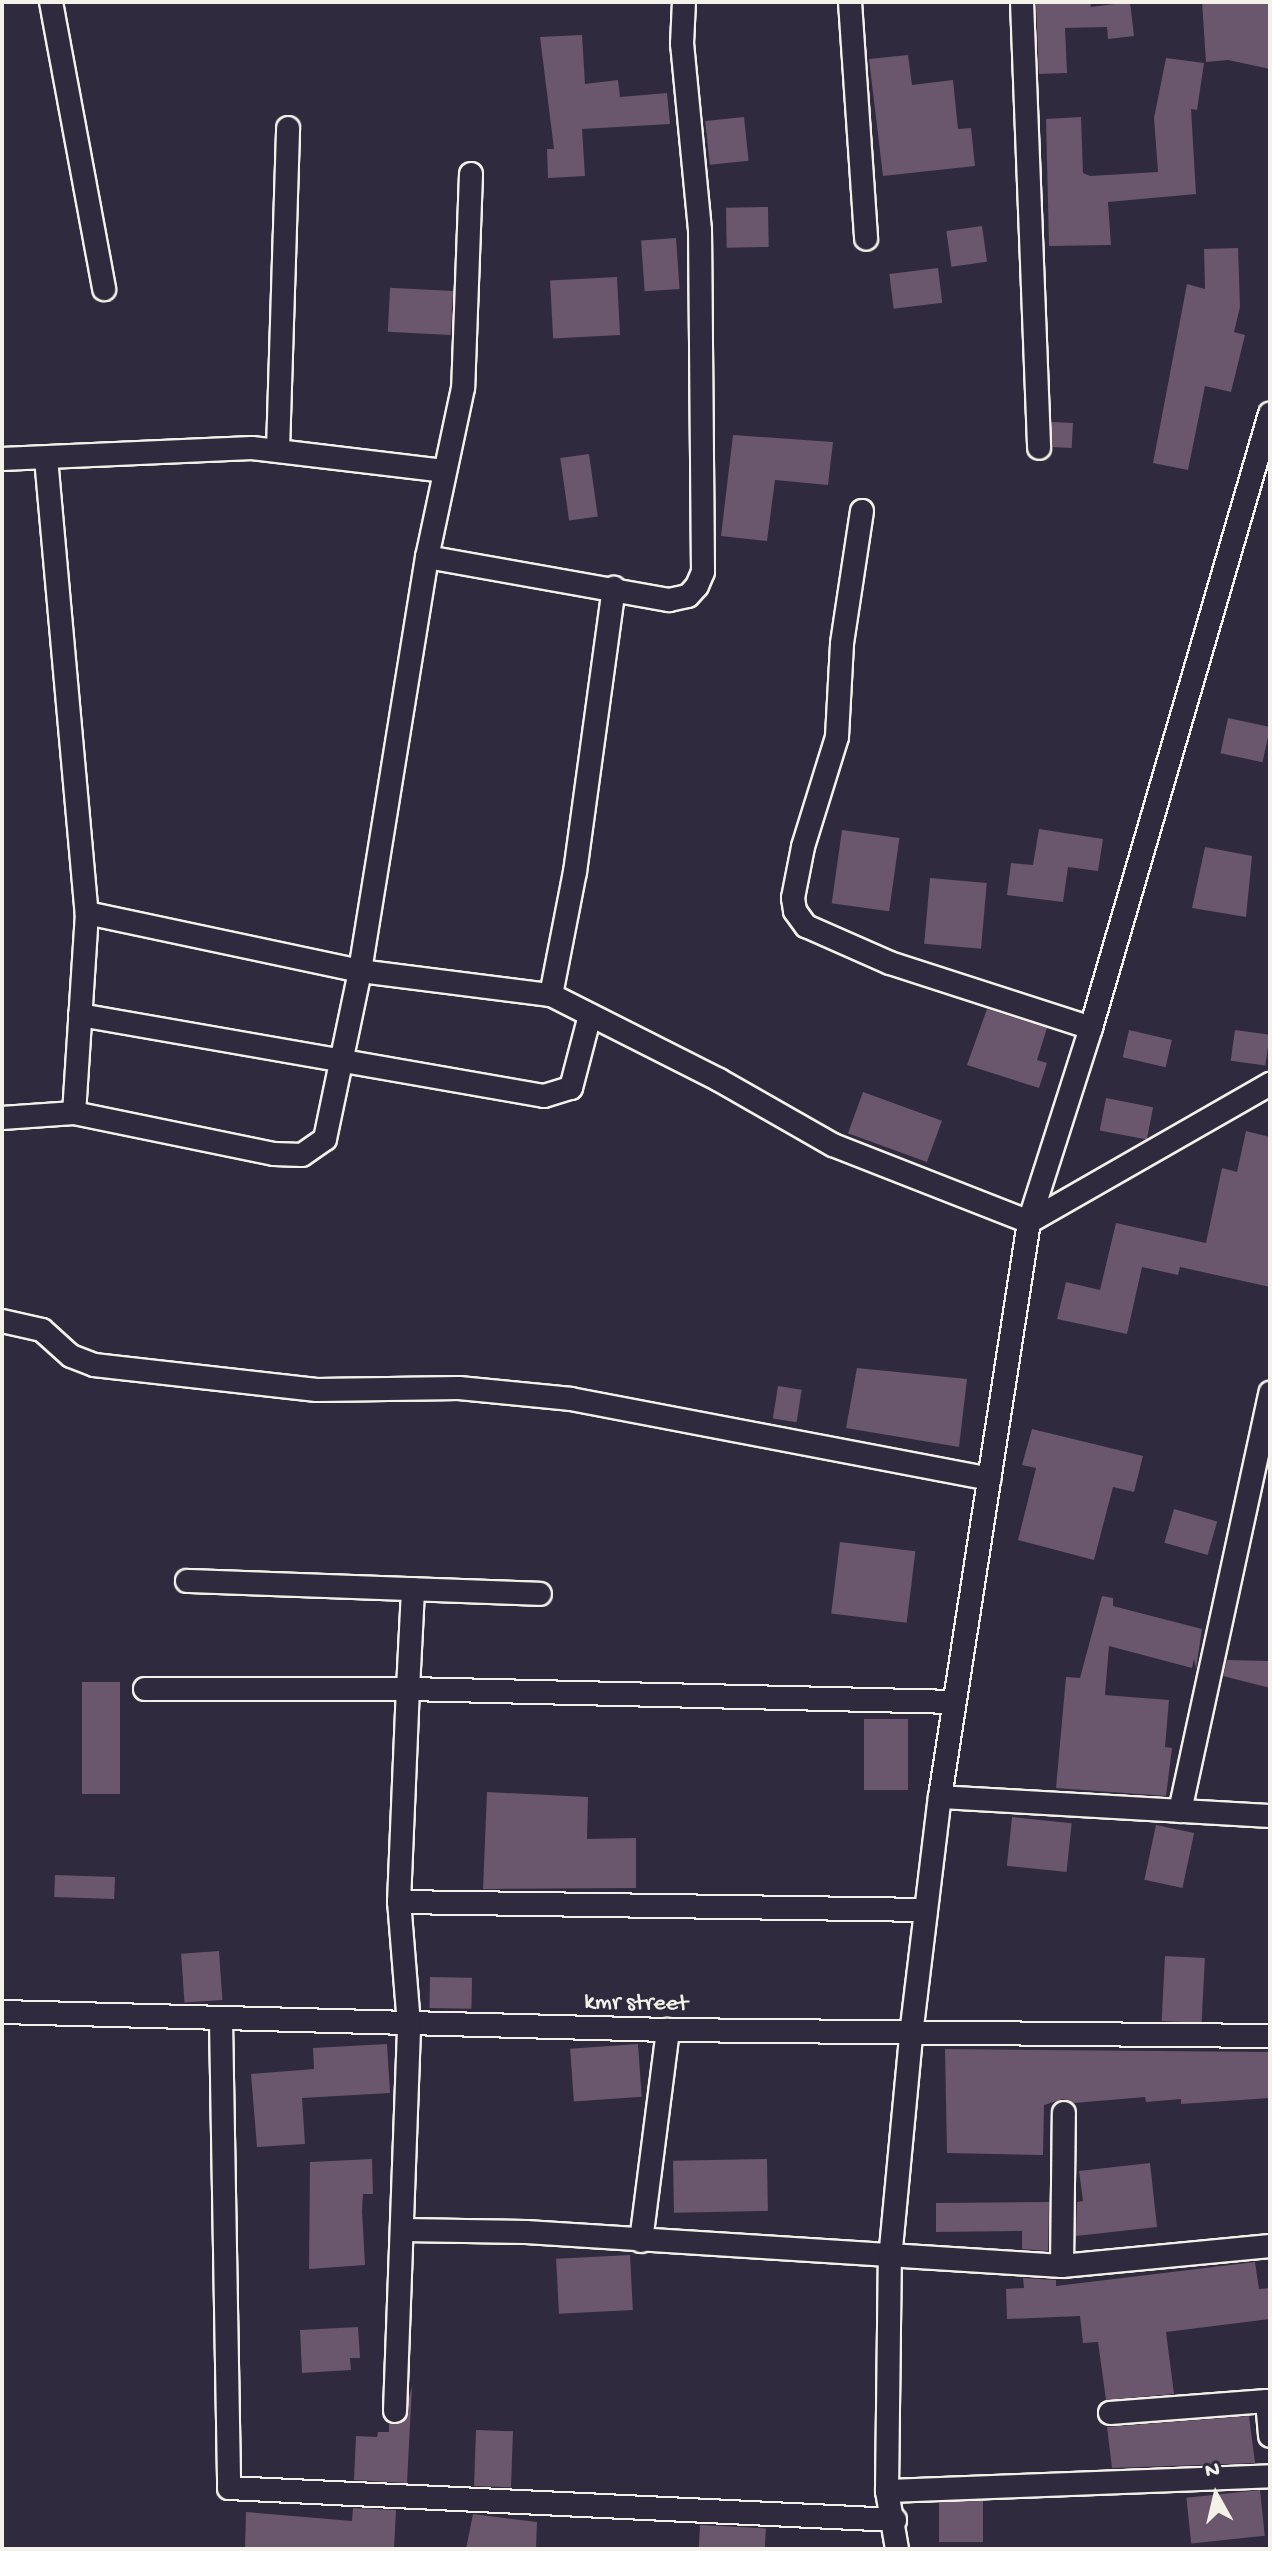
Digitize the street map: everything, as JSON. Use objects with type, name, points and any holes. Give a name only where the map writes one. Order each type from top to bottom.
[{"type":"street","points":[[51,2],[104,289]]},
{"type":"street","points":[[427,557],[669,600],[688,596],[703,572],[700,230],[682,44],[684,2]]},
{"type":"street","points":[[850,2],[866,238]]},
{"type":"street","points":[[1022,2],[1039,448]]},
{"type":"street","points":[[278,450],[288,128]]},
{"type":"street","points":[[2,1118],[74,1113],[274,1154],[302,1155],[325,1139],[360,971],[427,557],[463,388],[471,174]]},
{"type":"street","points":[[897,2549],[895,2520],[887,2491],[890,2259],[911,2035],[940,1797],[1029,1222],[1091,1028],[1243,493],[1270,414]]},
{"type":"street","points":[[2,459],[278,450],[444,471]]},
{"type":"street","points":[[46,458],[87,913],[74,1113]]},
{"type":"street","points":[[862,511],[842,644],[837,737],[803,847],[793,898],[795,911],[806,926],[890,963],[1091,1028]]},
{"type":"street","points":[[551,995],[575,872],[614,588]]},
{"type":"street","points":[[87,913],[360,971],[551,995],[719,1080],[833,1145],[903,1177],[1029,1222],[1270,1084]]},
{"type":"street","points":[[80,1015],[544,1096],[563,1095],[571,1088],[590,1015]]},
{"type":"street","points":[[2,1321],[42,1330],[71,1356],[94,1365],[317,1390],[459,1388],[571,1399],[989,1479]]},
{"type":"street","points":[[1180,1811],[1270,1393]]},
{"type":"street","points":[[187,1581],[540,1594]]},
{"type":"street","points":[[395,2411],[404,2230],[409,2025],[399,1902],[413,1589]]},
{"type":"street","points":[[145,1689],[408,1689],[954,1702]]},
{"type":"street","points":[[940,1797],[1270,1816]]},
{"type":"street","points":[[399,1902],[926,1910]]},
{"type":"street","name":"kmr street","points":[[2,2012],[409,2025],[911,2035],[1270,2036]]},
{"type":"street","points":[[221,2020],[229,2488],[895,2520]]},
{"type":"street","points":[[641,2241],[668,2030]]},
{"type":"street","points":[[1062,2266],[1064,2113]]},
{"type":"street","points":[[404,2230],[641,2241],[890,2259],[1062,2266],[1270,2246]]},
{"type":"street","points":[[1110,2413],[1267,2401],[1270,2436]]},
{"type":"street","points":[[887,2491],[1270,2476]]},
{"type":"building","points":[[1036,2],[1090,2],[1091,7],[1130,2],[1134,36],[1108,39],[1107,27],[1065,28],[1067,73],[1039,74]]},
{"type":"building","points":[[1202,2],[1270,2],[1270,69],[1228,60],[1206,62]]},
{"type":"building","points":[[582,35],[585,84],[618,80],[620,97],[667,93],[670,124],[582,129],[585,176],[548,178],[547,149],[554,149],[540,37]]},
{"type":"building","points":[[908,55],[912,85],[953,80],[958,129],[971,128],[975,166],[883,176],[869,59]]},
{"type":"building","points":[[1166,58],[1204,63],[1197,110],[1191,109],[1196,194],[1108,202],[1111,245],[1049,246],[1046,119],[1081,117],[1083,173],[1090,176],[1158,172],[1154,118]]},
{"type":"building","points":[[744,117],[749,161],[710,165],[705,121]]},
{"type":"building","points":[[768,207],[769,247],[727,248],[726,208]]},
{"type":"building","points":[[982,226],[987,262],[951,267],[946,231]]},
{"type":"building","points":[[676,238],[680,289],[645,291],[641,240]]},
{"type":"building","points":[[1238,248],[1240,307],[1234,332],[1245,335],[1231,392],[1205,386],[1188,470],[1153,463],[1187,284],[1205,289],[1204,249]]},
{"type":"building","points":[[938,268],[942,303],[894,309],[889,274]]},
{"type":"building","points":[[617,277],[620,335],[553,338],[550,281]]},
{"type":"building","points":[[390,288],[453,291],[451,335],[388,332]]},
{"type":"building","points":[[1052,422],[1073,423],[1072,448],[1051,447]]},
{"type":"building","points":[[733,435],[833,442],[828,485],[775,480],[767,541],[721,536]]},
{"type":"building","points":[[589,454],[598,516],[569,520],[560,458]]},
{"type":"building","points":[[1228,718],[1270,727],[1263,762],[1221,753]]},
{"type":"building","points":[[1039,829],[1103,839],[1098,871],[1068,867],[1063,902],[1007,895],[1011,863],[1033,865]]},
{"type":"building","points":[[842,830],[899,838],[889,911],[832,903]]},
{"type":"building","points":[[1205,847],[1252,856],[1246,917],[1192,908]]},
{"type":"building","points":[[930,878],[987,883],[981,949],[924,944]]},
{"type":"building","points":[[987,1009],[1047,1028],[1037,1060],[1047,1063],[1039,1088],[967,1065]]},
{"type":"building","points":[[1129,1030],[1172,1040],[1166,1067],[1123,1057]]},
{"type":"building","points":[[1235,1030],[1270,1035],[1265,1066],[1231,1061]]},
{"type":"building","points":[[863,1092],[942,1121],[927,1162],[848,1133]]},
{"type":"building","points":[[1106,1098],[1153,1107],[1147,1140],[1100,1130]]},
{"type":"building","points":[[1246,1131],[1270,1137],[1270,1287],[1180,1267],[1178,1275],[1142,1267],[1127,1334],[1057,1319],[1066,1282],[1100,1290],[1116,1223],[1206,1243],[1222,1168],[1237,1172]]},
{"type":"building","points":[[857,1368],[967,1379],[959,1447],[846,1428]]},
{"type":"building","points":[[778,1386],[802,1390],[797,1422],[773,1419]]},
{"type":"building","points":[[1032,1429],[1143,1456],[1134,1492],[1113,1487],[1094,1560],[1018,1540],[1036,1468],[1022,1465]]},
{"type":"building","points":[[1174,1509],[1217,1521],[1208,1555],[1164,1543]]},
{"type":"building","points":[[840,1542],[915,1551],[907,1623],[831,1613]]},
{"type":"building","points":[[1102,1596],[1113,1598],[1113,1606],[1202,1629],[1196,1669],[1194,1659],[1192,1668],[1109,1646],[1105,1695],[1169,1700],[1165,1747],[1172,1748],[1166,1796],[1056,1788],[1066,1677],[1080,1678]]},
{"type":"building","points":[[1227,1660],[1270,1661],[1270,1688],[1223,1676]]},
{"type":"building","points":[[82,1682],[120,1682],[120,1794],[82,1794]]},
{"type":"building","points":[[864,1719],[908,1719],[908,1790],[864,1790]]},
{"type":"building","points":[[487,1792],[588,1797],[587,1839],[636,1838],[636,1888],[483,1889]]},
{"type":"building","points":[[1012,1817],[1072,1823],[1067,1872],[1007,1866]]},
{"type":"building","points":[[1156,1825],[1194,1833],[1183,1888],[1144,1880]]},
{"type":"building","points":[[55,1875],[115,1877],[114,1899],[54,1897]]},
{"type":"building","points":[[219,1951],[222,2000],[185,2003],[181,1954]]},
{"type":"building","points":[[1165,1956],[1205,1958],[1202,2023],[1162,2021]]},
{"type":"building","points":[[430,1977],[472,1978],[471,2009],[429,2008]]},
{"type":"building","points":[[387,2044],[390,2093],[302,2098],[305,2144],[257,2147],[251,2074],[314,2069],[313,2048]]},
{"type":"building","points":[[638,2044],[642,2097],[574,2102],[570,2049]]},
{"type":"building","points":[[945,2049],[1270,2052],[1270,2098],[1181,2104],[1181,2099],[1146,2102],[1145,2097],[1074,2103],[1063,2099],[1044,2105],[1043,2155],[947,2153]]},
{"type":"building","points":[[372,2159],[373,2194],[363,2194],[365,2265],[309,2269],[310,2162]]},
{"type":"building","points":[[767,2159],[768,2211],[674,2213],[673,2161]]},
{"type":"building","points":[[1150,2163],[1157,2227],[1076,2236],[1077,2202],[1083,2201],[1079,2171]]},
{"type":"building","points":[[1049,2202],[1048,2251],[1022,2249],[1022,2231],[936,2232],[936,2203]]},
{"type":"building","points":[[630,2255],[633,2310],[559,2314],[556,2259]]},
{"type":"building","points":[[1255,2262],[1259,2289],[1270,2288],[1270,2319],[1166,2332],[1174,2394],[1106,2400],[1098,2342],[1083,2343],[1080,2316],[1007,2319],[1006,2289],[1024,2288],[1023,2278],[1056,2280],[1056,2286]]},
{"type":"building","points":[[358,2327],[360,2358],[350,2358],[351,2370],[302,2373],[300,2330]]},
{"type":"building","points":[[412,2386],[407,2483],[354,2480],[356,2436],[377,2437],[378,2432],[389,2432],[389,2424],[402,2423]]},
{"type":"building","points":[[1249,2416],[1255,2463],[1112,2468],[1107,2427]]},
{"type":"building","points":[[476,2430],[513,2431],[511,2487],[474,2486]]},
{"type":"building","points":[[1260,2490],[1265,2536],[1191,2543],[1186,2498]]},
{"type":"building","points":[[939,2501],[983,2501],[983,2542],[939,2542]]},
{"type":"building","points":[[353,2508],[396,2510],[394,2549],[245,2549],[246,2512],[352,2521]]},
{"type":"building","points":[[473,2514],[537,2522],[536,2549],[466,2549]]},
{"type":"building","points":[[700,2525],[766,2528],[765,2549],[699,2549]]}]
